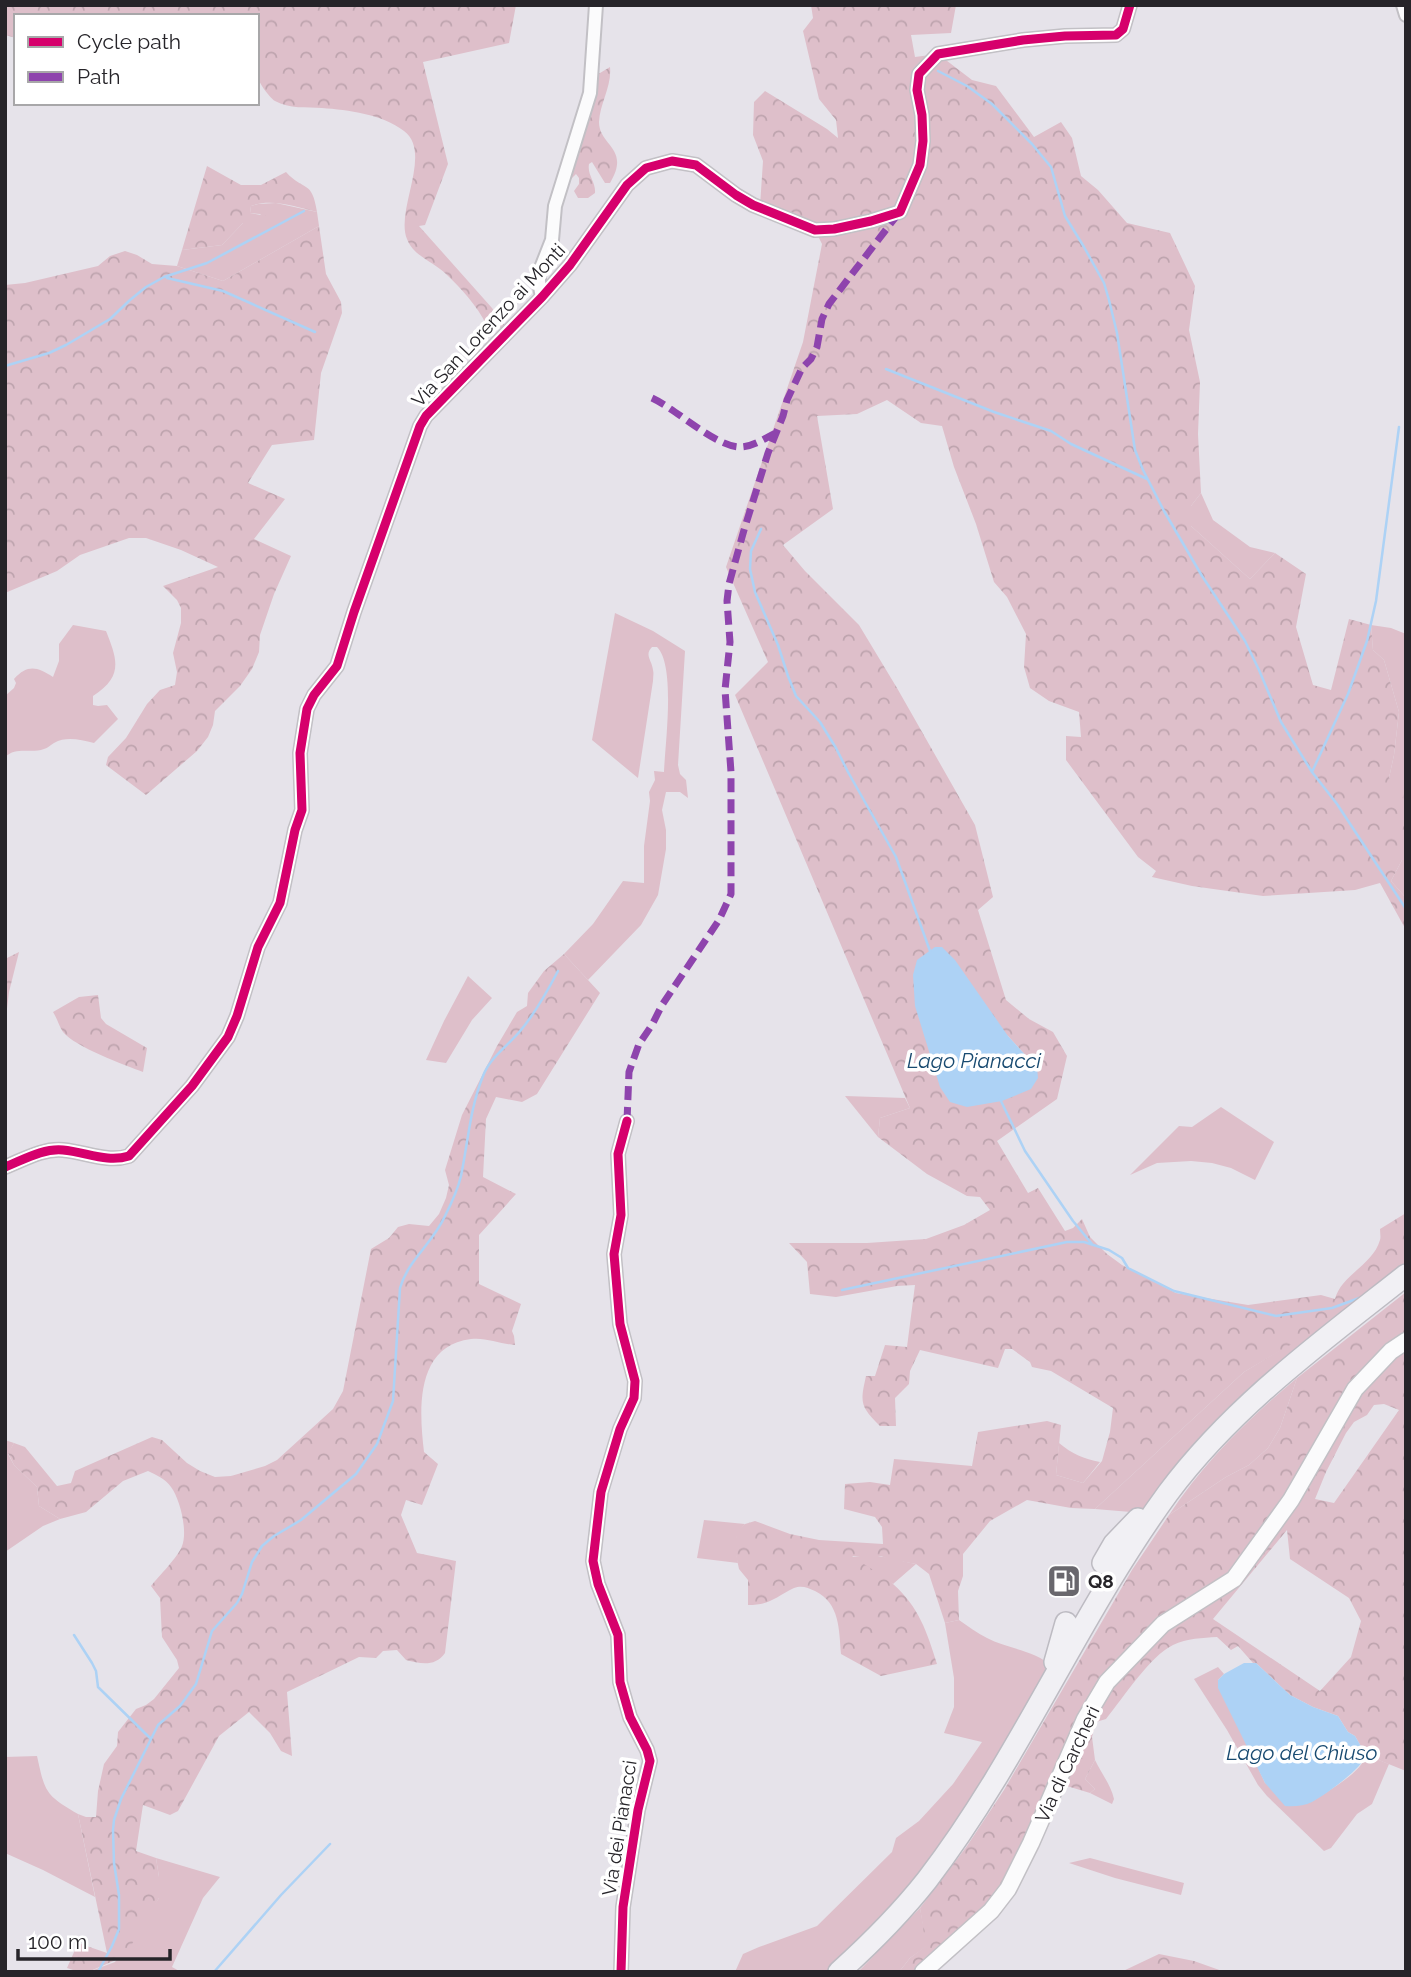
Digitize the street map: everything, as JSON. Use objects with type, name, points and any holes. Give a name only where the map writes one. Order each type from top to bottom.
[{"type":"highway","points":[[839,1972],[925,1882],[972,1816],[1141,1531],[1186,1471],[1262,1391],[1406,1275]]},
{"type":"highway","points":[[858,1972],[920,1908],[967,1846],[1004,1790],[1132,1570],[1184,1494],[1238,1432],[1276,1395],[1406,1292]]},
{"type":"highway","points":[[1102,1563],[1114,1544],[1133,1526],[1198,1445],[1226,1427]]},
{"type":"highway","points":[[1042,1699],[1066,1623]]},
{"type":"street","points":[[542,297],[538,282],[539,273],[552,240],[555,206],[590,93],[596,5]]},
{"type":"street","name":"Via San Lorenzo ai Monti","points":[[5,1167],[47,1150],[119,1159],[129,1157],[192,1086],[228,1037],[258,947],[280,903],[295,830],[302,810],[300,752],[307,709],[314,695],[337,666],[420,426],[426,416],[570,265],[627,185],[646,168],[673,161],[696,165],[753,205],[815,230],[872,221],[900,212],[920,165],[923,141],[917,90],[919,74],[938,54],[1023,40],[1116,35],[1123,29],[1130,5]]},
{"type":"street","points":[[1403,5],[1406,15]]},
{"type":"street","name":"Via dei Pianacci","points":[[621,1972],[623,1907],[638,1811],[650,1761],[630,1717],[623,1694],[618,1635],[598,1584],[593,1561],[601,1492],[620,1429],[634,1398],[635,1381],[620,1324],[614,1254],[621,1215],[618,1154],[627,1121]]},
{"type":"street","name":"Via di Carcheri","points":[[923,1972],[991,1911],[1008,1889],[1085,1719],[1107,1682],[1163,1624],[1234,1579],[1292,1500],[1355,1389],[1391,1351],[1406,1341]]},
{"type":"green space","points":[[5,5],[516,5],[509,43],[423,62],[448,164],[425,225],[419,226],[492,308],[508,330],[486,324],[457,285],[410,245],[405,227],[415,153],[412,141],[404,131],[386,121],[364,114],[280,104],[264,89],[259,81],[259,14],[14,14],[14,37],[5,35]]},
{"type":"green space","points":[[811,5],[956,5],[951,33],[911,35],[915,57],[938,54],[972,80],[996,86],[1034,137],[1061,122],[1072,138],[1081,176],[1098,190],[1127,223],[1170,233],[1195,286],[1189,330],[1200,382],[1198,434],[1201,493],[1191,506],[1191,526],[1250,579],[1275,553],[1306,574],[1296,627],[1313,685],[1331,690],[1349,619],[1371,625],[1373,650],[1384,660],[1399,712],[1389,778],[1403,789],[1405,838],[1402,860],[1391,881],[1406,898],[1406,930],[1380,883],[1355,890],[1263,896],[1192,886],[1152,877],[1156,871],[1138,857],[1066,760],[1066,736],[1081,737],[1079,712],[1049,701],[1030,688],[1024,667],[1026,634],[1007,597],[994,582],[942,426],[921,423],[887,400],[857,414],[817,416],[833,509],[783,545],[859,625],[975,825],[993,897],[978,910],[1006,1000],[1029,1019],[1053,1032],[1067,1056],[1057,1099],[997,1141],[1028,1193],[1038,1188],[1065,1231],[1073,1228],[1082,1219],[1090,1237],[1107,1254],[1122,1265],[1176,1293],[1248,1305],[1321,1295],[1335,1299],[1344,1283],[1376,1249],[1380,1229],[1406,1213],[1406,1275],[1309,1351],[1297,1341],[1244,1372],[1095,1509],[1071,1508],[1027,1500],[990,1521],[963,1554],[963,1576],[958,1591],[959,1620],[945,1623],[929,1574],[916,1564],[881,1556],[852,1556],[888,1580],[902,1593],[916,1611],[926,1631],[937,1664],[881,1676],[841,1654],[834,1610],[823,1596],[815,1591],[797,1587],[768,1602],[748,1605],[748,1580],[739,1569],[734,1546],[738,1530],[755,1521],[790,1534],[819,1540],[883,1544],[882,1527],[875,1517],[844,1509],[845,1484],[870,1482],[890,1485],[894,1459],[972,1466],[978,1432],[1047,1421],[1061,1425],[1056,1475],[1083,1483],[1102,1461],[1113,1408],[1051,1371],[1032,1367],[1030,1362],[1012,1349],[1005,1349],[998,1368],[920,1350],[910,1371],[909,1384],[895,1398],[896,1426],[880,1426],[863,1404],[866,1376],[875,1376],[885,1345],[907,1347],[915,1285],[836,1297],[810,1294],[807,1262],[789,1243],[867,1243],[926,1239],[964,1225],[990,1210],[980,1197],[967,1196],[927,1174],[878,1137],[880,1118],[910,1108],[735,695],[768,662],[726,567],[803,342],[822,244],[815,230],[760,206],[763,161],[753,135],[754,102],[765,91],[838,138],[836,120],[819,99],[803,31],[813,18]],"holes":[[[913,975],[1008,1036],[1037,1068]]]},
{"type":"green space","points":[[610,67],[599,122],[600,130],[616,155],[616,171],[610,183],[605,183],[592,162],[589,168],[595,193],[588,198],[578,198],[574,191],[579,184],[576,174],[571,179],[564,198],[556,202],[591,73],[600,73]]},
{"type":"green space","points":[[207,166],[241,185],[261,185],[286,172],[310,190],[317,212],[276,203],[251,206],[250,213],[272,217],[272,224],[243,223],[222,245],[182,250]]},
{"type":"green space","points":[[276,203],[317,212],[319,226],[223,281],[177,266],[182,250],[222,245],[243,223],[268,223],[260,214],[250,213],[251,206]]},
{"type":"green space","points":[[319,226],[326,274],[341,302],[342,313],[321,373],[314,440],[272,445],[248,483],[285,499],[254,539],[291,556],[274,594],[252,669],[240,686],[215,711],[208,737],[197,751],[146,795],[106,765],[108,757],[126,738],[147,704],[160,690],[175,685],[177,672],[173,653],[181,623],[181,608],[163,586],[218,567],[146,538],[129,538],[80,555],[57,571],[5,593],[5,285],[98,266],[110,256],[125,251],[152,264],[177,266],[223,281]]},
{"type":"green space","points":[[1201,493],[1213,520],[1250,547],[1275,553],[1250,579],[1191,526],[1191,506]]},
{"type":"green space","points":[[615,613],[653,631],[685,651],[678,765],[680,774],[686,780],[688,798],[680,792],[666,792],[662,810],[666,849],[658,895],[641,925],[588,980],[564,954],[593,924],[623,881],[644,883],[649,792],[655,780],[654,771],[664,772],[668,688],[663,657],[657,647],[652,647],[649,653],[653,681],[638,778],[592,740]]},
{"type":"green space","points":[[73,625],[106,631],[115,659],[114,674],[103,689],[93,696],[93,705],[107,705],[118,719],[94,743],[64,740],[44,749],[14,752],[5,757],[5,696],[14,688],[14,679],[28,669],[37,669],[53,677],[59,661],[59,644]]},
{"type":"green space","points":[[1371,625],[1406,634],[1406,898],[1391,881],[1402,860],[1389,778],[1399,712],[1384,660],[1373,650]]},
{"type":"green space","points":[[19,952],[9,992],[5,1026],[5,959]]},
{"type":"green space","points":[[564,954],[600,993],[537,1094],[522,1102],[496,1097],[486,1119],[483,1177],[516,1194],[479,1235],[479,1284],[521,1304],[512,1331],[515,1345],[471,1339],[453,1344],[439,1354],[430,1367],[422,1400],[422,1435],[424,1452],[438,1464],[422,1505],[406,1500],[401,1515],[417,1553],[456,1561],[445,1653],[437,1661],[422,1663],[406,1660],[397,1650],[383,1651],[376,1658],[359,1657],[287,1692],[292,1756],[281,1751],[270,1733],[249,1712],[219,1736],[178,1811],[170,1815],[143,1805],[136,1851],[156,1858],[159,1898],[125,1956],[88,1972],[67,1968],[78,1943],[107,1953],[78,1814],[96,1817],[104,1764],[117,1746],[118,1732],[136,1709],[154,1699],[179,1668],[162,1637],[160,1598],[151,1586],[180,1550],[184,1540],[184,1524],[171,1487],[164,1479],[148,1471],[123,1481],[86,1512],[60,1519],[39,1506],[37,1487],[14,1465],[8,1453],[14,1443],[25,1447],[57,1486],[71,1483],[75,1471],[152,1437],[162,1440],[187,1463],[215,1477],[231,1476],[277,1460],[333,1409],[343,1391],[371,1249],[389,1238],[398,1227],[409,1224],[429,1226],[439,1214],[449,1185],[445,1170],[462,1115],[517,1012],[527,1006],[528,993],[544,971]]},
{"type":"green space","points":[[468,976],[492,998],[472,1020],[446,1063],[426,1060],[444,1021]]},
{"type":"green space","points":[[98,995],[101,1018],[106,1024],[147,1048],[143,1072],[89,1049],[63,1032],[53,1012],[79,997]]},
{"type":"green space","points":[[845,1096],[905,1098],[910,1108],[880,1118],[878,1137]]},
{"type":"green space","points":[[1221,1107],[1274,1142],[1255,1180],[1231,1168],[1191,1161],[1157,1163],[1130,1175],[1179,1126],[1192,1127]]},
{"type":"green space","points":[[1406,1292],[1406,1771],[1366,1755],[1355,1736],[1348,1732],[1338,1716],[1290,1695],[1238,1646],[1231,1650],[1217,1637],[1178,1643],[1155,1658],[1106,1719],[1096,1722],[1092,1737],[1095,1760],[1085,1779],[1095,1789],[1090,1793],[1057,1783],[1008,1889],[923,1972],[899,1972],[910,1958],[926,1946],[920,1908],[967,1846],[1004,1790],[1132,1570],[1169,1515],[1249,1465],[1268,1448],[1280,1428],[1297,1378]],"holes":[[[1384,1404],[1399,1410],[1334,1503],[1315,1499],[1346,1433],[1354,1422],[1367,1415],[1374,1405]],[[1287,1530],[1290,1559],[1349,1598],[1361,1621],[1351,1657],[1320,1691],[1213,1619]]]},
{"type":"green space","points":[[1297,1340],[1309,1351],[1143,1513],[1095,1509],[1244,1372]]},
{"type":"green space","points":[[1297,1378],[1280,1428],[1268,1448],[1249,1465],[1169,1515],[1197,1477],[1228,1442]]},
{"type":"green space","points":[[5,1440],[14,1443],[8,1454],[14,1465],[37,1487],[39,1506],[60,1519],[43,1526],[5,1552]]},
{"type":"green space","points":[[1059,1443],[1078,1456],[1100,1462],[1083,1483],[1056,1475]]},
{"type":"green space","points":[[704,1520],[745,1524],[737,1537],[738,1563],[697,1558]]},
{"type":"green space","points":[[869,1555],[916,1564],[893,1584],[851,1557]]},
{"type":"green space","points":[[959,1620],[995,1642],[1030,1653],[1053,1667],[972,1816],[839,1972],[735,1972],[743,1954],[817,1926],[892,1852],[896,1838],[919,1821],[953,1784],[982,1742],[944,1733],[954,1707],[954,1678],[945,1623]]},
{"type":"green space","points":[[1218,1667],[1224,1674],[1218,1680],[1265,1783],[1311,1802],[1351,1775],[1366,1755],[1389,1764],[1372,1804],[1357,1814],[1331,1848],[1324,1851],[1258,1785],[1194,1679]]},
{"type":"green space","points":[[37,1756],[48,1791],[78,1814],[95,1897],[5,1853],[5,1757]]},
{"type":"green space","points":[[1095,1760],[1113,1794],[1112,1804],[1090,1793],[1095,1789],[1085,1779]]},
{"type":"green space","points":[[156,1858],[220,1877],[203,1898],[172,1967],[181,1972],[88,1972],[115,1962],[159,1898]]},
{"type":"green space","points":[[1090,1858],[1184,1883],[1181,1895],[1069,1863]]},
{"type":"green space","points":[[920,1908],[927,1946],[910,1958],[899,1972],[858,1972]]},
{"type":"green space","points":[[1159,1954],[1194,1961],[1225,1972],[1121,1972]]},
{"type":"water","name":"Lago Pianacci","points":[[935,947],[942,947],[955,960],[1008,1036],[1037,1068],[1038,1078],[1031,1089],[1002,1101],[967,1107],[950,1102],[940,1087],[915,1006],[913,975],[917,960]]},
{"type":"water","name":"Lago del Chiuso","points":[[1244,1663],[1256,1663],[1290,1695],[1338,1716],[1348,1732],[1355,1736],[1366,1755],[1351,1774],[1312,1802],[1285,1806],[1265,1783],[1218,1688],[1218,1680],[1224,1674]]},
{"type":"waterway","points":[[938,71],[967,86],[992,104],[1051,167],[1065,216],[1104,283],[1117,333],[1135,450],[1143,470],[1202,576],[1245,641],[1281,722],[1406,909]]},
{"type":"waterway","points":[[5,366],[66,345],[110,319],[146,287],[164,277],[207,263],[304,211]]},
{"type":"waterway","points":[[167,278],[223,291],[315,332]]},
{"type":"waterway","points":[[886,369],[994,412],[1051,431],[1071,444],[1147,479]]},
{"type":"waterway","points":[[1312,772],[1348,694],[1367,641],[1376,601],[1399,427]]},
{"type":"waterway","points":[[761,529],[751,551],[750,569],[755,592],[796,696],[820,722],[896,857],[930,951]]},
{"type":"waterway","points":[[98,1972],[119,1929],[113,1830],[121,1799],[158,1725],[180,1706],[196,1684],[212,1631],[237,1603],[252,1562],[262,1546],[301,1520],[356,1474],[377,1444],[393,1401],[400,1288],[450,1207],[461,1176],[475,1100],[486,1069],[526,1023],[558,971]]},
{"type":"waterway","points":[[1000,1099],[1025,1151],[1092,1244]]},
{"type":"waterway","points":[[842,1290],[1067,1242],[1084,1242],[1109,1250],[1122,1258],[1128,1268],[1174,1291],[1276,1316],[1332,1308],[1362,1297]]},
{"type":"waterway","points":[[74,1635],[96,1671],[98,1687],[150,1738]]},
{"type":"waterway","points":[[214,1972],[330,1844]]},
{"type":"marked path","points":[[627,1121],[629,1072],[639,1044],[719,920],[731,894],[731,772],[725,690],[730,642],[727,601],[744,530],[787,400],[802,368],[817,347],[822,319],[829,304],[898,214]]},
{"type":"marked path","points":[[652,398],[730,445],[750,446],[776,433]]},
{"type":"cycle path","points":[[5,1167],[33,1155],[56,1150],[105,1158],[129,1156],[192,1086],[228,1037],[258,947],[280,903],[295,830],[302,810],[300,753],[307,709],[314,695],[337,666],[420,426],[426,416],[570,265],[627,185],[646,168],[672,161],[696,165],[753,205],[815,230],[834,229],[900,212],[920,165],[923,141],[917,90],[919,74],[938,54],[1023,40],[1116,35],[1123,29],[1130,5]]},
{"type":"cycle path","points":[[621,1972],[623,1907],[638,1810],[650,1761],[630,1717],[620,1682],[618,1635],[598,1584],[593,1561],[601,1492],[620,1429],[634,1398],[635,1381],[620,1324],[614,1254],[621,1215],[618,1154],[627,1121]]},
{"type":"place","name":"Q8","points":[[1064,1581]]}]
